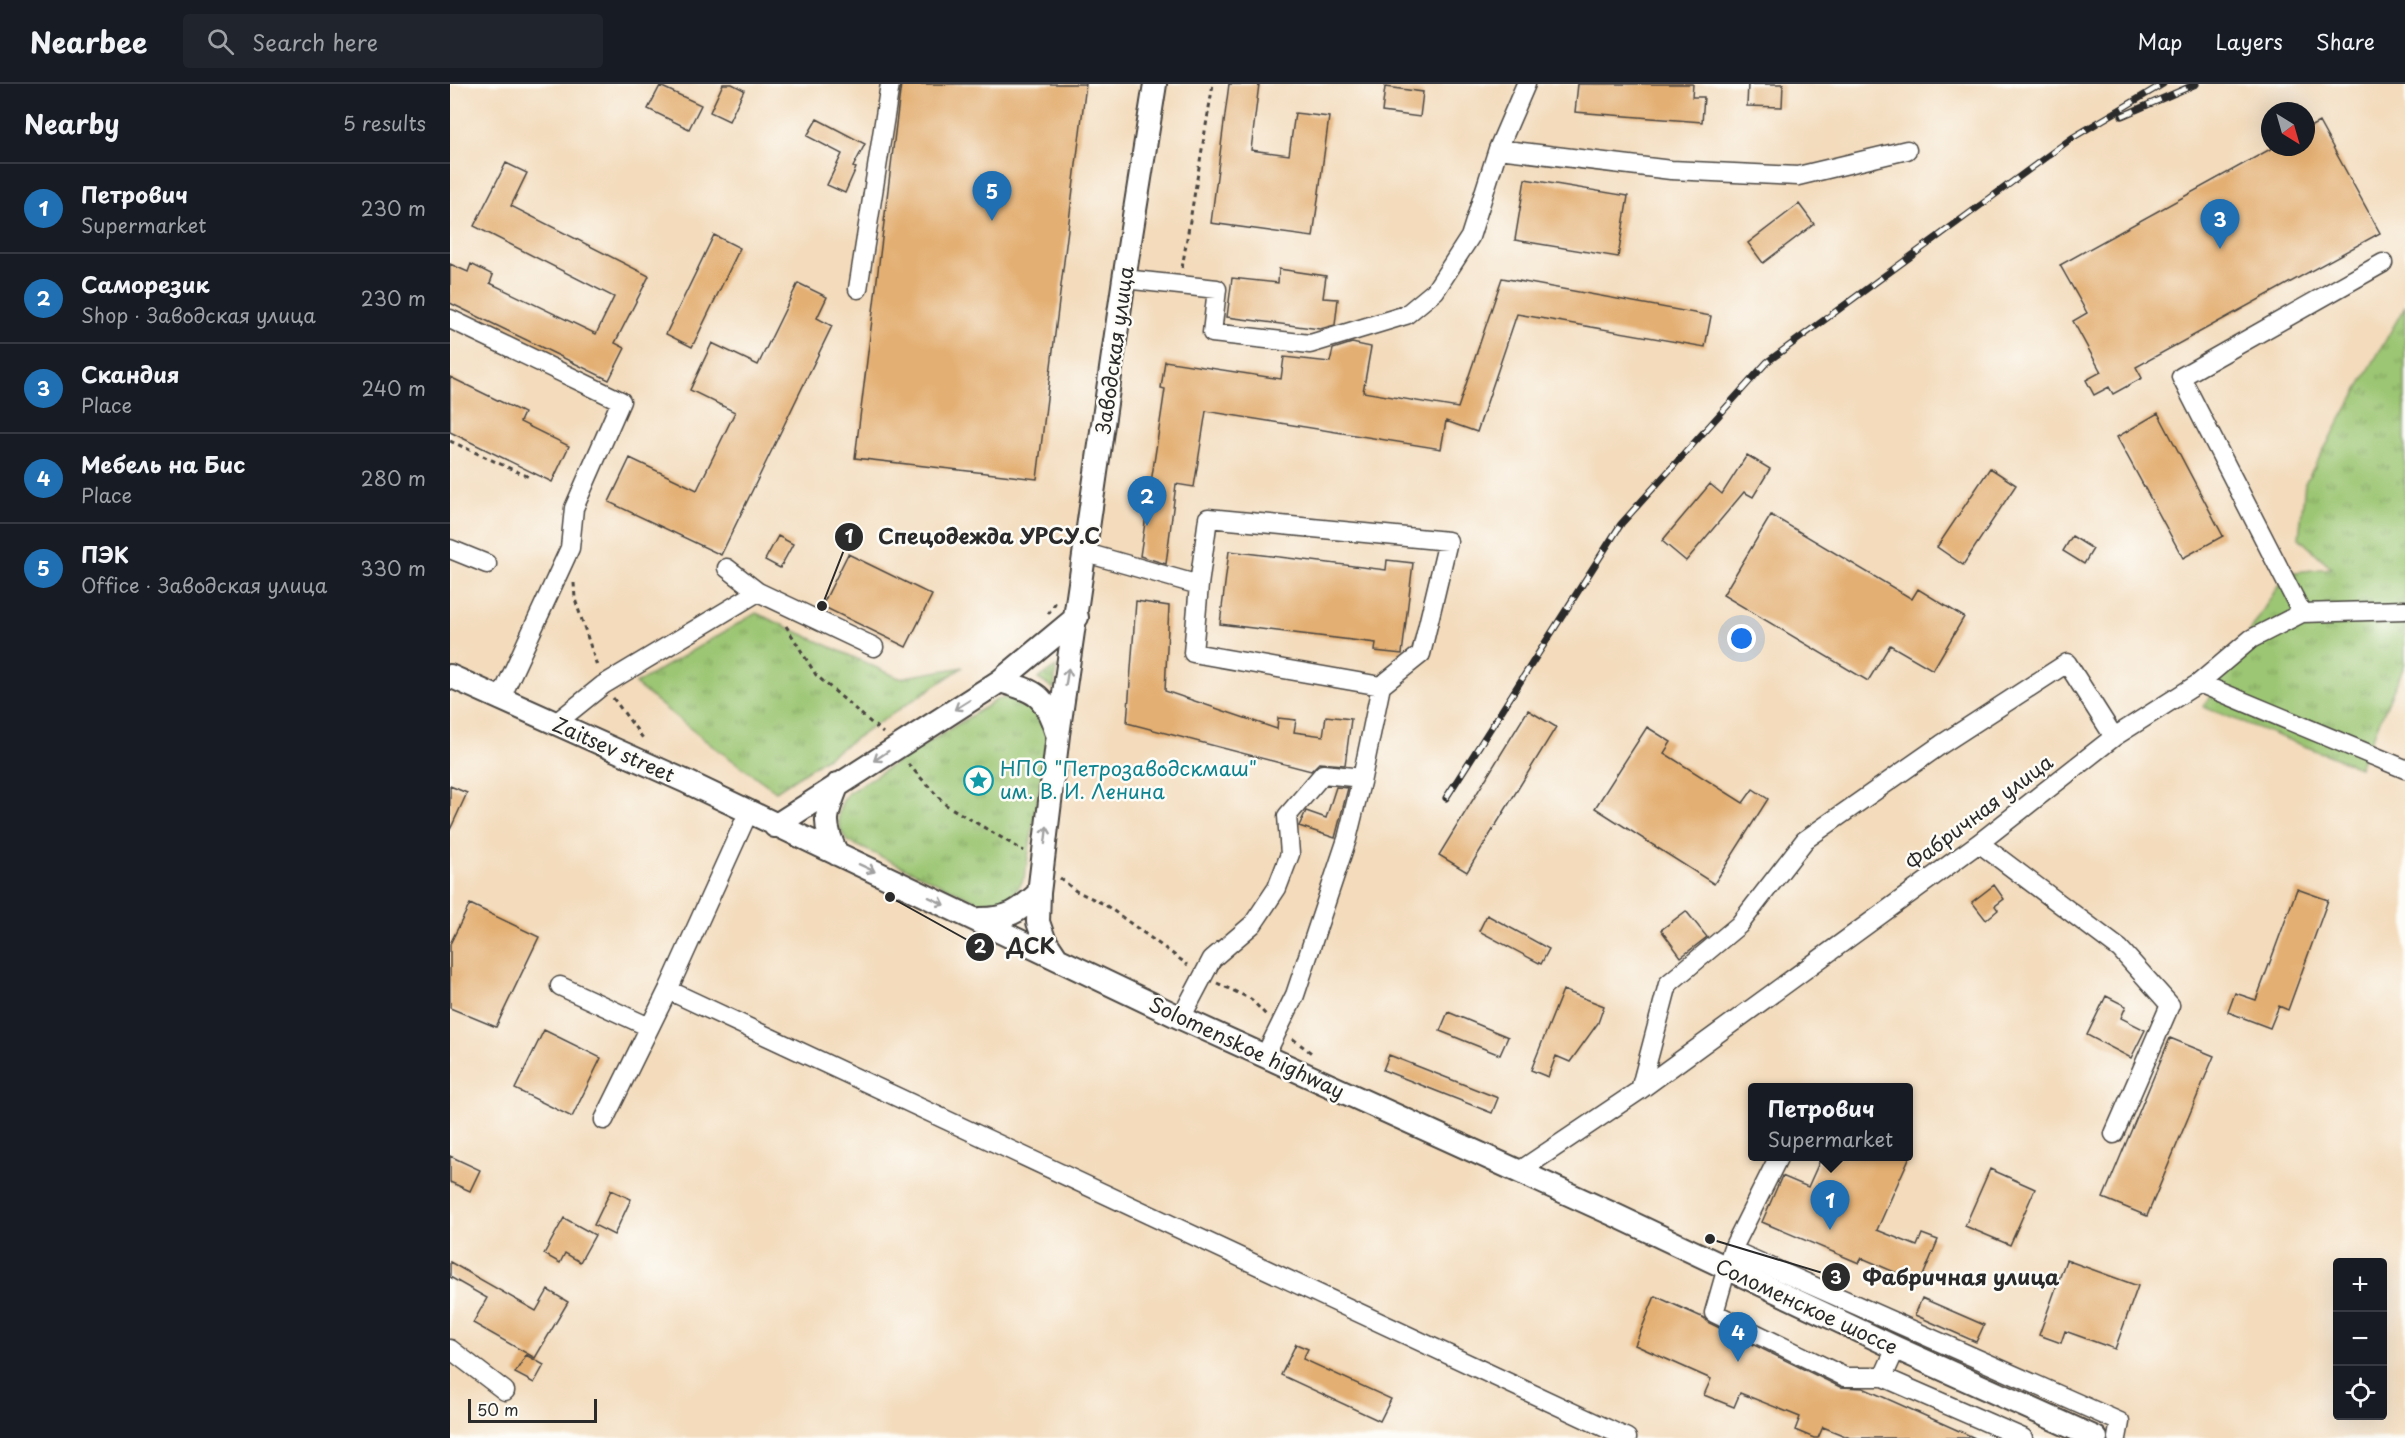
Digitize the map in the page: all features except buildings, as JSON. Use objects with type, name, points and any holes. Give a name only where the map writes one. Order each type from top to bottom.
[{"type":"main road","name":"Заводская улица","points":[[1056,957],[1044,939],[1038,922],[1042,863],[1058,735],[1124,279],[1155,84]]},
{"type":"main road","points":[[776,826],[838,784],[889,735],[1000,681],[1077,616]]},
{"type":"main road","name":"Zaitsev street","points":[[450,676],[749,811],[837,855]]},
{"type":"main road","points":[[1000,681],[1020,687],[1048,705],[1058,735]]},
{"type":"main road","points":[[837,855],[826,832],[825,815],[838,784]]},
{"type":"main road","name":"Solomenskoe highway","points":[[837,855],[1181,1018],[1518,1172]]},
{"type":"main road","points":[[978,920],[1002,919],[1023,909],[1039,893]]},
{"type":"main road","name":"Соломенское шоссе","points":[[1518,1172],[1730,1259],[1896,1348],[2096,1438]]},
{"type":"street","points":[[858,289],[890,84]]},
{"type":"street","points":[[1124,279],[1217,289],[1212,333],[1310,344],[1406,315],[1435,291],[1470,237],[1498,148],[1526,84]]},
{"type":"street","points":[[1498,148],[1671,170],[1798,176],[1907,150]]},
{"type":"street","points":[[2383,263],[2181,378],[2302,613],[2405,610]]},
{"type":"street","points":[[450,318],[621,401],[574,508],[570,548],[500,700]]},
{"type":"street","points":[[1265,1056],[1295,995],[1347,839],[1381,686],[1421,654],[1448,541],[1208,518],[1198,585],[1193,653],[1381,686]]},
{"type":"street","points":[[450,549],[487,564]]},
{"type":"street","points":[[1086,553],[1198,585]]},
{"type":"street","points":[[727,568],[758,592],[874,647]]},
{"type":"street","points":[[556,723],[603,685],[758,592]]},
{"type":"street","name":"Фабричная улица","points":[[1518,1172],[1640,1090],[1979,843],[2114,737],[2199,683],[2251,639],[2302,613]]},
{"type":"street","points":[[1640,1090],[1668,984],[1739,925],[1805,840],[1942,744],[2067,663],[2114,737]]},
{"type":"street","points":[[2199,683],[2405,769]]},
{"type":"street","points":[[1181,1018],[1212,960],[1253,924],[1277,888],[1290,854],[1287,816],[1323,774],[1362,778]]},
{"type":"street","points":[[604,1120],[668,990],[749,811]]},
{"type":"street","points":[[1979,843],[2120,949],[2170,1005],[2114,1134]]},
{"type":"street","points":[[560,986],[649,1027]]},
{"type":"street","points":[[668,990],[1627,1438]]},
{"type":"street","points":[[1777,1161],[1730,1259],[1714,1313],[1845,1377],[1882,1377],[2023,1438]]},
{"type":"street","points":[[1730,1259],[1943,1341],[2120,1422],[2117,1438]]},
{"type":"street","points":[[1882,1377],[1896,1348]]},
{"type":"street","points":[[450,1349],[505,1391]]},
{"type":"path","points":[[1179,285],[1213,84]]},
{"type":"path","points":[[450,441],[529,477]]},
{"type":"path","points":[[1047,615],[1060,597]]},
{"type":"path","points":[[779,617],[793,634],[816,675],[889,735],[946,805],[1042,863],[1076,891],[1104,904],[1204,977],[1251,999],[1278,1028]]},
{"type":"green space","points":[[2405,306],[2405,664],[2359,767],[2203,707],[2286,573],[2332,568],[2299,538],[2305,483]]},
{"type":"green space","points":[[756,613],[899,678],[963,667],[776,791],[711,745],[635,684]]},
{"type":"green space","points":[[1056,667],[1054,689],[1038,679]]},
{"type":"green space","points":[[1013,697],[1026,703],[1035,712],[1048,735],[1025,875],[1014,893],[1004,899],[983,904],[847,841],[840,829],[838,817],[841,805],[848,793],[998,699]]},
{"type":"railway","points":[[1446,798],[1621,524],[1767,362],[2072,138],[2163,84]]},
{"type":"railway","points":[[2122,116],[2196,84]]},
{"type":"place","name":"ПЭК","points":[[992,221]]},
{"type":"place","name":"Скандия","points":[[2220,249]]},
{"type":"place","name":"Саморезик","points":[[1147,526]]},
{"type":"place","name":"Спецодежда УРСУ.С","points":[[822,606]]},
{"type":"place","name":"НПО \"Петрозаводскмаш\" им. В. И. Ленина","points":[[979,780]]},
{"type":"place","name":"ДСК","points":[[890,897]]},
{"type":"place","name":"Петрович","points":[[1830,1230]]},
{"type":"place","name":"Фабричная улица","points":[[1710,1239]]},
{"type":"place","name":"Мебель на Бис","points":[[1738,1362]]}]
